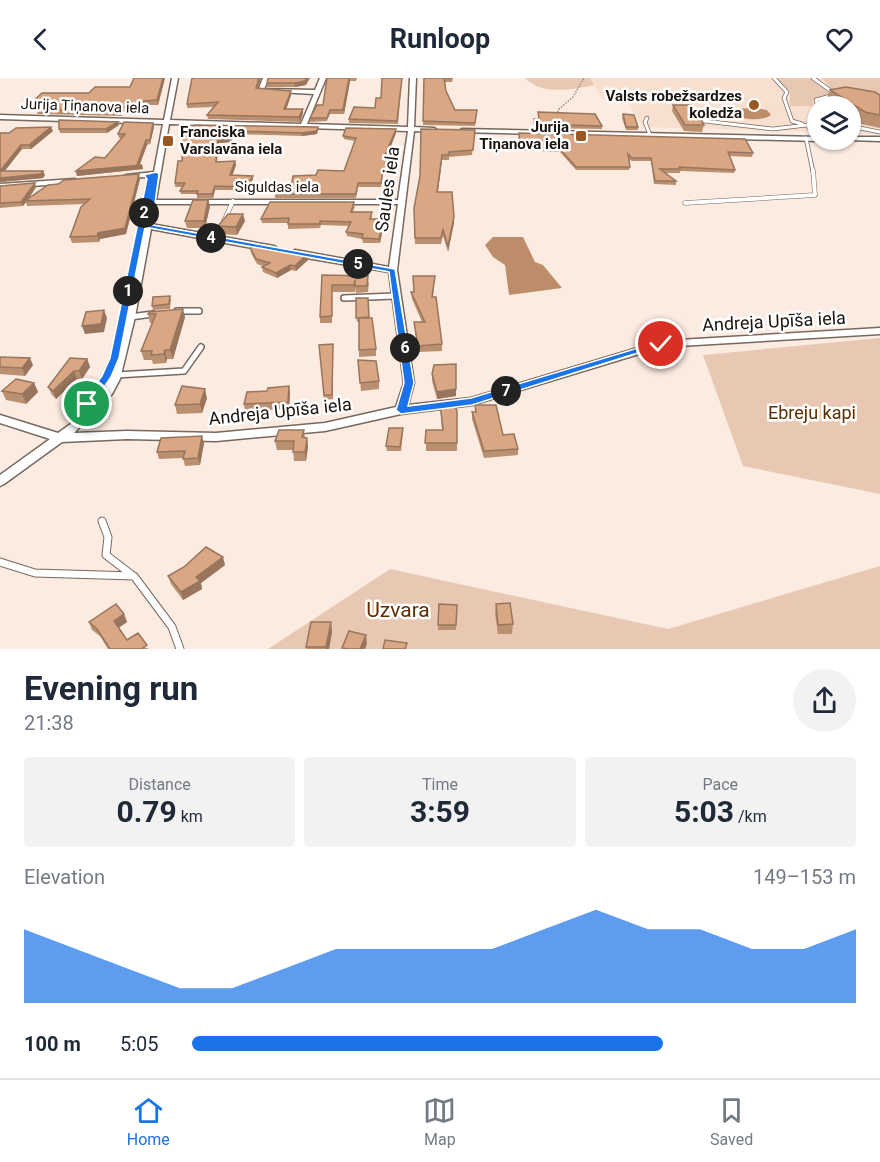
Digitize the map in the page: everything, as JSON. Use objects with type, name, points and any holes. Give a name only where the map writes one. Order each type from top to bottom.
[{"type":"street","points":[[0,482],[61,438],[93,409],[108,392],[116,375],[130,317],[176,78]]},
{"type":"street","points":[[266,78],[260,90],[316,92]]},
{"type":"street","points":[[304,125],[323,78]]},
{"type":"street","name":"Saules iela","points":[[401,410],[409,383],[393,270],[411,129],[413,78]]},
{"type":"street","name":"Jurija Tiņanova iela","points":[[0,117],[447,130]]},
{"type":"street","points":[[458,130],[806,138]]},
{"type":"street","points":[[861,139],[880,139]]},
{"type":"street","points":[[112,178],[156,174]]},
{"type":"street","points":[[0,186],[89,180]]},
{"type":"street","name":"Siguldas iela","points":[[152,202],[401,202]]},
{"type":"street","points":[[148,226],[393,270]]},
{"type":"street","name":"Andreja Upīša iela","points":[[0,419],[61,438],[127,435],[216,436],[325,427],[401,410],[472,401],[661,344],[880,331]]},
{"type":"lane","points":[[774,78],[787,92],[784,98],[792,121],[807,125]]},
{"type":"lane","points":[[813,78],[838,95],[834,96]]},
{"type":"lane","points":[[647,118],[645,122],[650,135]]},
{"type":"lane","points":[[704,121],[773,129],[807,125]]},
{"type":"lane","points":[[861,128],[880,132]]},
{"type":"lane","points":[[685,203],[814,195],[816,183],[806,138]]},
{"type":"lane","points":[[224,223],[232,201]]},
{"type":"lane","points":[[344,298],[395,296]]},
{"type":"lane","points":[[175,312],[199,311]]},
{"type":"lane","points":[[130,317],[164,313]]},
{"type":"lane","points":[[116,375],[184,371],[201,346]]},
{"type":"lane","points":[[102,521],[108,537],[106,555],[134,576],[172,627],[180,649]]},
{"type":"lane","points":[[0,562],[35,573],[134,576]]},
{"type":"path","points":[[563,134],[558,110],[573,97],[584,78]]},
{"type":"shaded area","name":"Valsts robežsardzes koledža","points":[[590,78],[880,78],[880,134],[861,133],[861,96],[807,96],[807,132],[643,127],[628,103],[602,99]]},
{"type":"shaded area","points":[[735,109],[767,110],[771,115],[762,119],[750,119],[738,117],[729,112]]},
{"type":"shaded area","points":[[493,237],[523,237],[535,262],[543,265],[562,288],[509,295],[505,265],[493,257],[485,245]]},
{"type":"green space","points":[[525,78],[590,78],[594,85],[557,90],[539,87]]},
{"type":"green space","points":[[777,78],[812,78],[832,94],[807,96],[807,106],[790,106],[790,92]]},
{"type":"green space","points":[[822,78],[880,78],[880,101],[835,93]]},
{"type":"green space","name":"Ebreju kapi","points":[[880,338],[880,494],[743,466],[703,355]]},
{"type":"green space","name":"Uzvara","points":[[880,566],[880,649],[268,649],[390,569],[668,629]]},
{"type":"building","points":[[134,78],[163,78],[157,100],[144,101],[138,106],[121,107],[121,112],[36,109],[41,106],[28,106],[42,93],[89,93],[95,87],[130,87]]},
{"type":"building","points":[[192,78],[259,78],[256,88],[291,91],[284,109],[303,109],[299,117],[207,115],[218,102],[187,104]]},
{"type":"building","points":[[268,78],[307,78],[305,81],[295,83],[267,83]]},
{"type":"building","points":[[327,78],[349,78],[343,110],[330,110],[327,118],[310,118],[317,105],[323,105]]},
{"type":"building","points":[[382,78],[402,78],[397,121],[349,119],[354,107],[375,108],[376,98],[381,98]]},
{"type":"building","points":[[424,78],[444,78],[446,91],[455,110],[477,110],[475,123],[423,121]]},
{"type":"building","points":[[846,87],[875,92],[880,95],[880,115],[861,109],[861,96],[840,96],[830,90]]},
{"type":"building","points":[[673,105],[691,105],[704,125],[685,125]]},
{"type":"building","points":[[538,112],[595,114],[602,126],[534,124],[534,119],[539,119]]},
{"type":"building","points":[[623,114],[634,115],[638,127],[626,127]]},
{"type":"building","points":[[59,120],[118,122],[106,129],[59,129]]},
{"type":"building","points":[[124,122],[153,123],[150,140],[146,140],[137,165],[142,165],[76,171],[95,157],[105,158],[125,134],[118,134]]},
{"type":"building","points":[[195,125],[318,127],[317,131],[302,133],[234,131],[230,139],[218,140],[216,162],[235,161],[230,175],[253,176],[246,187],[215,186],[212,194],[197,194],[198,191],[180,191],[185,183],[175,183],[178,161],[182,161],[183,139]]},
{"type":"building","points":[[51,127],[29,145],[21,145],[0,171],[0,133],[9,133],[16,128]]},
{"type":"building","points":[[346,128],[396,129],[385,155],[395,155],[393,165],[391,171],[383,170],[381,183],[358,183],[356,194],[275,194],[278,187],[291,187],[293,176],[316,175],[318,170],[344,171],[356,138],[343,136]]},
{"type":"building","points":[[421,129],[475,130],[473,150],[449,152],[449,155],[442,155],[437,192],[452,192],[454,217],[448,246],[443,230],[441,238],[415,238],[414,208],[420,176]]},
{"type":"building","points":[[519,133],[745,139],[753,153],[728,152],[735,170],[679,167],[680,169],[660,169],[676,181],[655,181],[651,158],[632,158],[628,154],[630,167],[576,167],[560,149],[520,146]]},
{"type":"building","points":[[0,171],[43,171],[41,174],[0,178]]},
{"type":"building","points":[[139,174],[125,228],[98,233],[97,236],[70,237],[81,207],[90,199],[25,201],[48,185],[58,184],[64,180]]},
{"type":"building","points":[[35,183],[21,202],[0,203],[0,186]]},
{"type":"building","points":[[193,200],[208,200],[204,221],[185,221]]},
{"type":"building","points":[[270,202],[354,202],[351,212],[372,212],[370,219],[384,219],[379,239],[362,238],[363,234],[346,232],[351,222],[320,221],[320,224],[288,224],[289,218],[261,219]]},
{"type":"building","points":[[228,214],[243,214],[236,227],[218,226]]},
{"type":"building","points":[[264,246],[307,254],[295,266],[290,265],[276,273],[262,267],[270,263],[256,259],[250,247]]},
{"type":"building","points":[[322,275],[368,276],[367,286],[355,286],[355,280],[354,285],[332,285],[332,316],[320,317]]},
{"type":"building","points":[[413,276],[435,276],[432,297],[436,297],[442,344],[418,346],[414,322],[425,322],[411,292],[414,292]]},
{"type":"building","points":[[170,296],[169,304],[152,306],[153,297]]},
{"type":"building","points":[[356,298],[368,298],[369,317],[356,318]]},
{"type":"building","points":[[183,309],[170,350],[165,350],[164,354],[151,355],[152,351],[141,351],[156,314],[148,314],[149,312]]},
{"type":"building","points":[[104,310],[101,324],[82,326],[86,312]]},
{"type":"building","points":[[359,318],[372,318],[376,349],[359,350]]},
{"type":"building","points":[[333,344],[332,395],[324,395],[319,345]]},
{"type":"building","points":[[0,357],[30,358],[22,368],[0,367]]},
{"type":"building","points":[[70,358],[87,359],[79,371],[74,371],[53,391],[48,387]]},
{"type":"building","points":[[358,360],[376,361],[379,381],[360,383]]},
{"type":"building","points":[[456,364],[456,389],[437,392],[432,374],[434,365]]},
{"type":"building","points":[[16,379],[34,383],[22,394],[2,391]]},
{"type":"building","points":[[182,386],[205,389],[200,404],[175,405]]},
{"type":"building","points":[[289,386],[288,402],[244,404],[247,392],[267,391],[268,388]]},
{"type":"building","points":[[453,402],[457,411],[457,443],[425,443],[426,430],[443,430],[440,403]]},
{"type":"building","points":[[475,405],[496,405],[503,435],[514,434],[518,449],[484,451],[472,412],[476,412]]},
{"type":"building","points":[[389,428],[403,428],[400,447],[386,446]]},
{"type":"building","points":[[279,430],[304,430],[302,437],[307,438],[305,452],[293,452],[294,441],[275,441]]},
{"type":"building","points":[[202,436],[198,458],[183,459],[185,451],[157,452],[161,438]]},
{"type":"building","points":[[206,547],[223,557],[196,577],[200,581],[181,592],[168,576],[184,567]]},
{"type":"building","points":[[510,603],[513,624],[498,625],[496,604]]},
{"type":"building","points":[[116,604],[124,614],[114,621],[127,640],[138,633],[147,645],[141,649],[110,649],[97,629],[89,622]]},
{"type":"building","points":[[439,604],[457,605],[456,625],[438,625]]},
{"type":"building","points":[[311,622],[331,622],[326,647],[306,647]]},
{"type":"building","points":[[349,631],[366,635],[360,649],[342,648]]},
{"type":"building","points":[[385,640],[407,643],[405,649],[383,649]]},
{"type":"place","name":"Valsts robežsardzes koledža","points":[[754,105]]},
{"type":"place","name":"Jurija Tiņanova iela","points":[[581,136]]},
{"type":"place","name":"Franciska Varslavāna iela","points":[[168,141]]},
{"type":"route","points":[[87,404],[106,377],[115,358],[151,179],[147,175],[156,174],[148,226],[393,270],[409,383],[401,410],[472,401],[661,344]]}]
